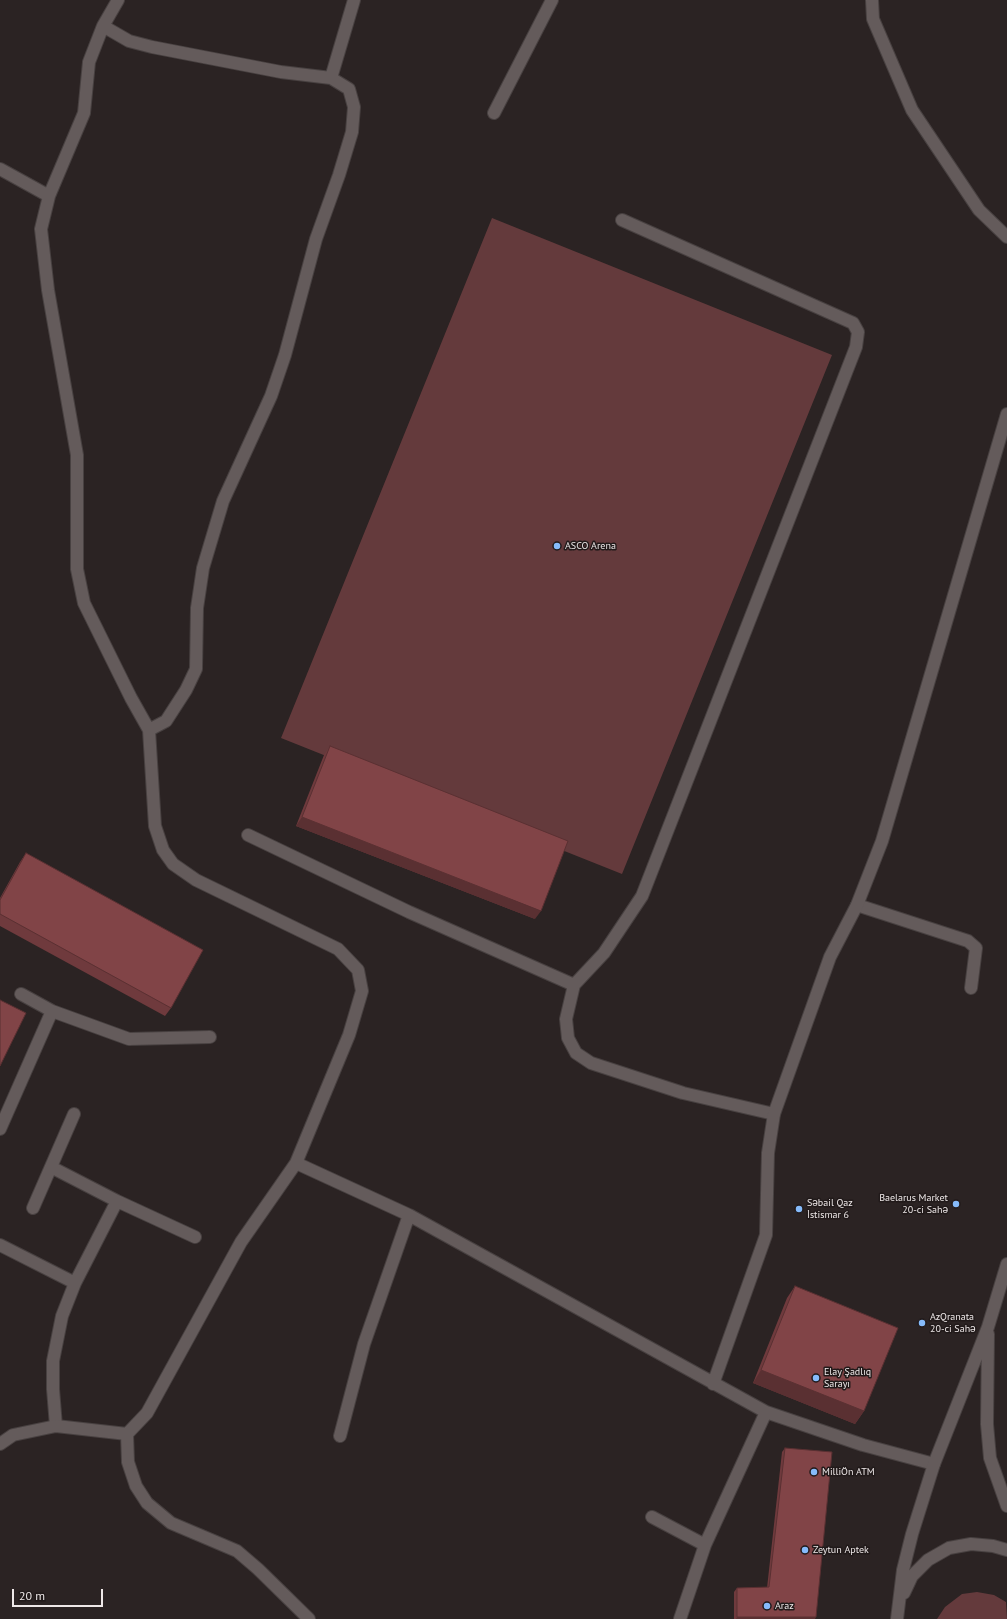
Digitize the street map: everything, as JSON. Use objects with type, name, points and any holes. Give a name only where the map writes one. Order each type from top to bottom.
[{"type":"street","points":[[118,0],[103,26],[89,62],[84,113],[49,196],[41,229],[48,290],[77,455],[77,569],[84,603],[131,698],[149,730],[155,826],[163,850],[173,864],[196,880],[338,949],[358,970],[362,991],[349,1035],[296,1163],[241,1242],[147,1413],[127,1434],[128,1462],[136,1486],[147,1503],[171,1523],[237,1551],[258,1569],[309,1619]]},
{"type":"street","points":[[331,78],[354,0]]},
{"type":"street","points":[[494,113],[552,0]]},
{"type":"street","points":[[872,0],[873,19],[912,110],[979,210],[1007,237]]},
{"type":"street","points":[[103,26],[130,41],[152,47],[281,72],[331,78],[349,89],[354,107],[352,132],[339,175],[316,239],[275,382],[224,501],[202,568],[197,608],[196,669],[186,690],[166,721],[149,730]]},
{"type":"street","points":[[0,169],[49,196]]},
{"type":"street","points":[[622,220],[853,323],[858,332],[856,347],[642,896],[604,953],[574,985],[566,1019],[568,1038],[576,1053],[591,1063],[683,1093],[774,1114]]},
{"type":"street","points":[[714,1384],[766,1236],[768,1153],[774,1114],[830,957],[857,905],[882,842],[1007,414]]},
{"type":"street","points":[[248,835],[409,912],[574,985]]},
{"type":"street","points":[[857,905],[968,942],[976,948],[972,988]]},
{"type":"street","points":[[21,994],[52,1011],[129,1039],[210,1037]]},
{"type":"street","points":[[0,1129],[52,1011]]},
{"type":"street","points":[[33,1208],[74,1114]]},
{"type":"street","points":[[296,1163],[409,1215],[766,1412],[863,1445],[934,1464]]},
{"type":"street","points":[[51,1167],[117,1201],[195,1238]]},
{"type":"street","points":[[56,1426],[53,1389],[53,1361],[62,1316],[76,1283],[117,1201]]},
{"type":"street","points":[[340,1436],[364,1344],[409,1215]]},
{"type":"street","points":[[0,1245],[76,1283]]},
{"type":"street","points":[[897,1619],[903,1570],[912,1534],[934,1464],[988,1327],[1007,1264]]},
{"type":"street","points":[[988,1327],[987,1424],[990,1458],[1007,1506]]},
{"type":"street","points":[[680,1619],[705,1545],[766,1412]]},
{"type":"street","points":[[0,1444],[13,1435],[56,1426],[127,1434]]},
{"type":"street","points":[[652,1517],[705,1545]]},
{"type":"street","points":[[897,1619],[905,1591],[912,1576],[928,1560],[949,1548],[971,1544],[993,1546],[1007,1550]]},
{"type":"shaded area","name":"ASCO Arena","points":[[492,218],[832,355],[622,874],[281,738]]},
{"type":"shaded area","points":[[977,1592],[994,1595],[1006,1602],[1007,1619],[937,1619],[945,1607],[962,1594]]},
{"type":"building","points":[[330,746],[568,841],[541,911],[302,817]]},
{"type":"building","points":[[26,853],[203,950],[171,1008],[0,914],[0,900]]},
{"type":"building","points":[[0,1000],[26,1013],[0,1066]]},
{"type":"building","points":[[795,1286],[898,1328],[864,1411],[761,1370]]},
{"type":"building","points":[[785,1448],[832,1452],[816,1617],[737,1617],[737,1588],[769,1587]]},
{"type":"place","name":"ASCO Arena","points":[[557,546]]},
{"type":"place","name":"Baelarus Market 20-ci Sahə","points":[[956,1204]]},
{"type":"place","name":"Səbail Qaz İstismar 6","points":[[799,1209]]},
{"type":"place","name":"AzQranata 20-ci Sahə","points":[[922,1323]]},
{"type":"place","name":"Elay Şadlıq Sarayı","points":[[816,1378]]},
{"type":"place","name":"MilliÖn ATM","points":[[814,1472]]},
{"type":"place","name":"Zeytun Aptek","points":[[805,1550]]},
{"type":"place","name":"Araz","points":[[767,1606]]}]
